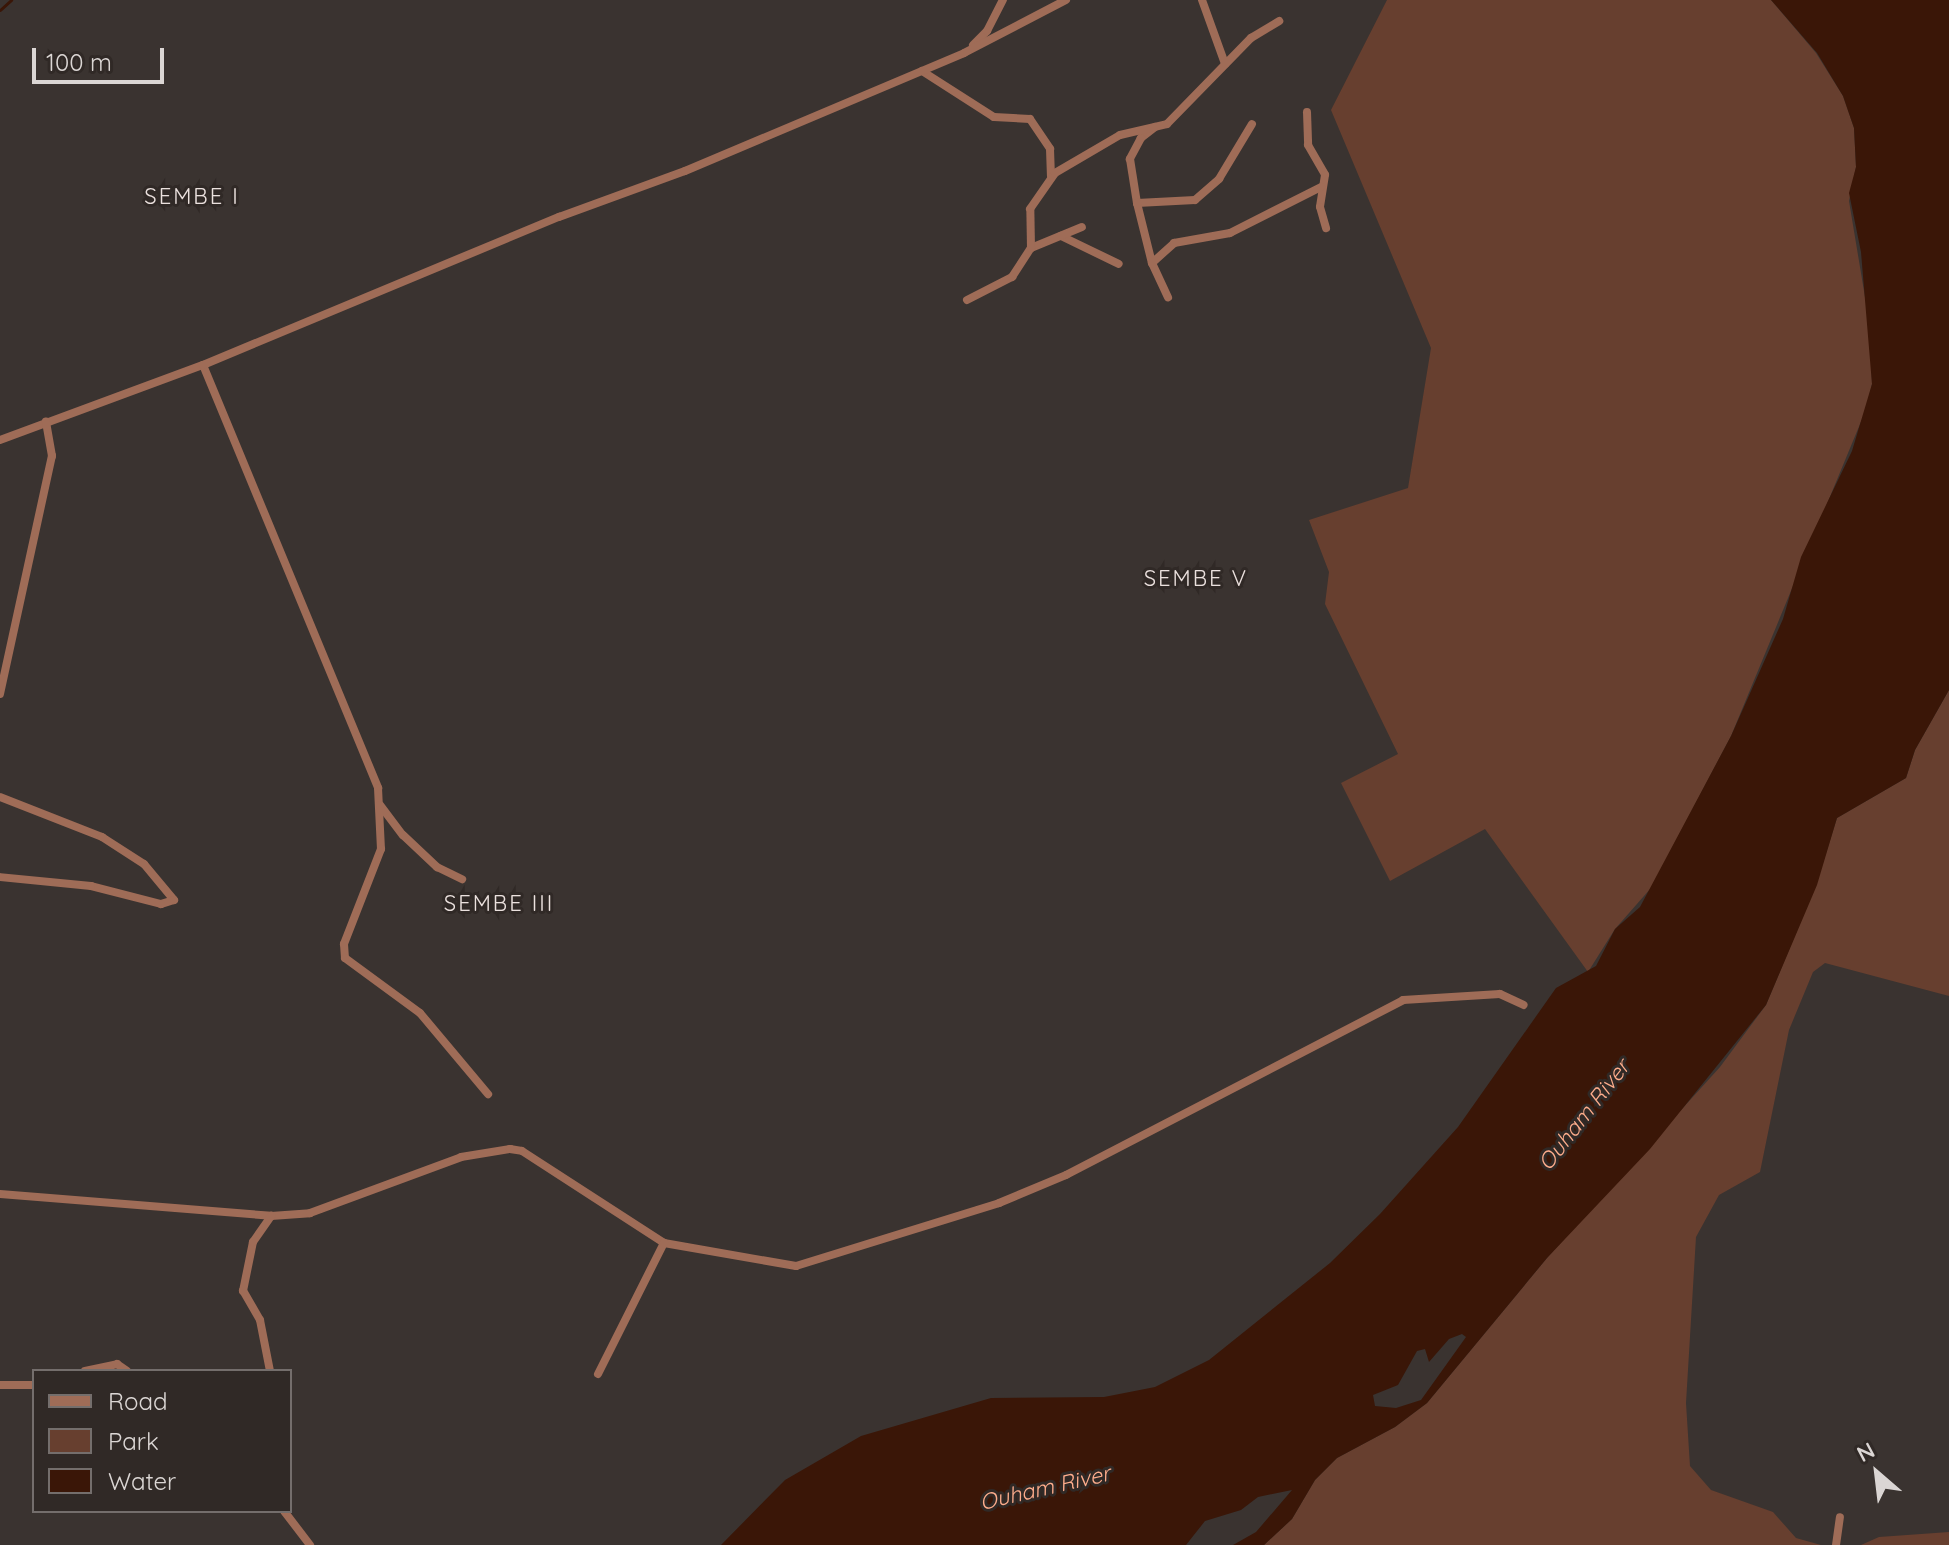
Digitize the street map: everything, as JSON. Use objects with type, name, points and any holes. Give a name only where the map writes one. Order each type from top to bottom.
[{"type":"street","points":[[964,53],[987,31],[1003,0]]},
{"type":"street","points":[[0,440],[203,365],[922,71],[964,53],[1066,0]]},
{"type":"street","points":[[1202,0],[1225,64]]},
{"type":"street","points":[[967,300],[1012,277],[1031,248],[1030,209],[1055,173],[1120,135],[1167,124],[1251,38],[1279,21]]},
{"type":"street","points":[[922,71],[994,117],[1030,119],[1050,149],[1050,181]]},
{"type":"street","points":[[1307,112],[1308,145],[1325,175],[1321,187],[1326,228]]},
{"type":"street","points":[[1158,124],[1141,138],[1130,159],[1152,263],[1168,297]]},
{"type":"street","points":[[1137,203],[1195,200],[1219,179],[1252,124]]},
{"type":"street","points":[[1152,263],[1174,243],[1230,233],[1321,187]]},
{"type":"street","points":[[1031,248],[1082,227]]},
{"type":"street","points":[[1061,236],[1119,264]]},
{"type":"street","points":[[203,365],[224,425],[370,763],[380,804],[381,849],[344,944],[345,958],[420,1013],[488,1094]]},
{"type":"street","points":[[0,694],[52,456],[46,422]]},
{"type":"street","points":[[0,797],[102,837],[144,864],[174,900],[161,904],[91,886],[0,877]]},
{"type":"street","points":[[380,804],[414,846],[437,867],[462,879]]},
{"type":"street","points":[[0,1194],[271,1216],[310,1213],[461,1157],[510,1149],[522,1151],[664,1243],[756,1262],[816,1263],[999,1203],[1066,1175],[1403,1000],[1500,994],[1524,1005]]},
{"type":"street","points":[[270,1369],[260,1320],[243,1291],[253,1242],[271,1216]]},
{"type":"street","points":[[598,1374],[664,1243]]},
{"type":"street","points":[[94,1369],[117,1364],[124,1369]]},
{"type":"street","points":[[0,1385],[32,1385]]},
{"type":"street","points":[[286,1513],[310,1545]]},
{"type":"street","points":[[1836,1545],[1840,1517]]},
{"type":"green space","points":[[1387,0],[1771,0],[1816,53],[1843,96],[1854,128],[1856,167],[1849,201],[1870,327],[1872,384],[1865,412],[1731,736],[1651,888],[1615,929],[1588,972],[1485,829],[1390,881],[1341,783],[1398,754],[1325,604],[1329,572],[1309,520],[1408,488],[1431,348],[1331,110]]},
{"type":"green space","points":[[1949,690],[1949,996],[1825,963],[1813,972],[1789,1030],[1760,1172],[1719,1195],[1696,1237],[1686,1403],[1690,1466],[1711,1490],[1773,1512],[1796,1538],[1821,1545],[1264,1545],[1292,1519],[1315,1480],[1337,1458],[1395,1427],[1427,1403],[1547,1258],[1720,1067],[1766,1005],[1816,885],[1837,818],[1906,778],[1915,750]]},
{"type":"green space","points":[[1949,1532],[1949,1545],[1861,1545],[1879,1537]]},
{"type":"water","name":"Ouham River","points":[[1771,0],[1949,0],[1949,690],[1915,750],[1906,778],[1837,818],[1817,885],[1766,1005],[1650,1149],[1547,1258],[1427,1403],[1395,1427],[1337,1458],[1315,1480],[1292,1519],[1264,1545],[1233,1545],[1256,1532],[1292,1490],[1258,1497],[1241,1510],[1205,1521],[1186,1545],[721,1545],[785,1480],[861,1436],[991,1398],[1104,1397],[1155,1387],[1209,1360],[1330,1263],[1380,1214],[1458,1127],[1556,988],[1596,966],[1615,929],[1640,907],[1731,736],[1783,619],[1801,557],[1852,451],[1872,384],[1861,252],[1849,193],[1856,167],[1854,128],[1843,96],[1817,53]],"holes":[[[1462,1334],[1466,1337],[1421,1400],[1396,1408],[1375,1406],[1373,1395],[1398,1385],[1417,1351],[1425,1349],[1429,1362],[1449,1339]]]},
{"type":"waterway","points":[[0,10],[11,0]]},
{"type":"district","name":"SEMBE I","points":[[192,197]]},
{"type":"district","name":"SEMBE V","points":[[1196,579]]},
{"type":"district","name":"SEMBE III","points":[[499,904]]}]
